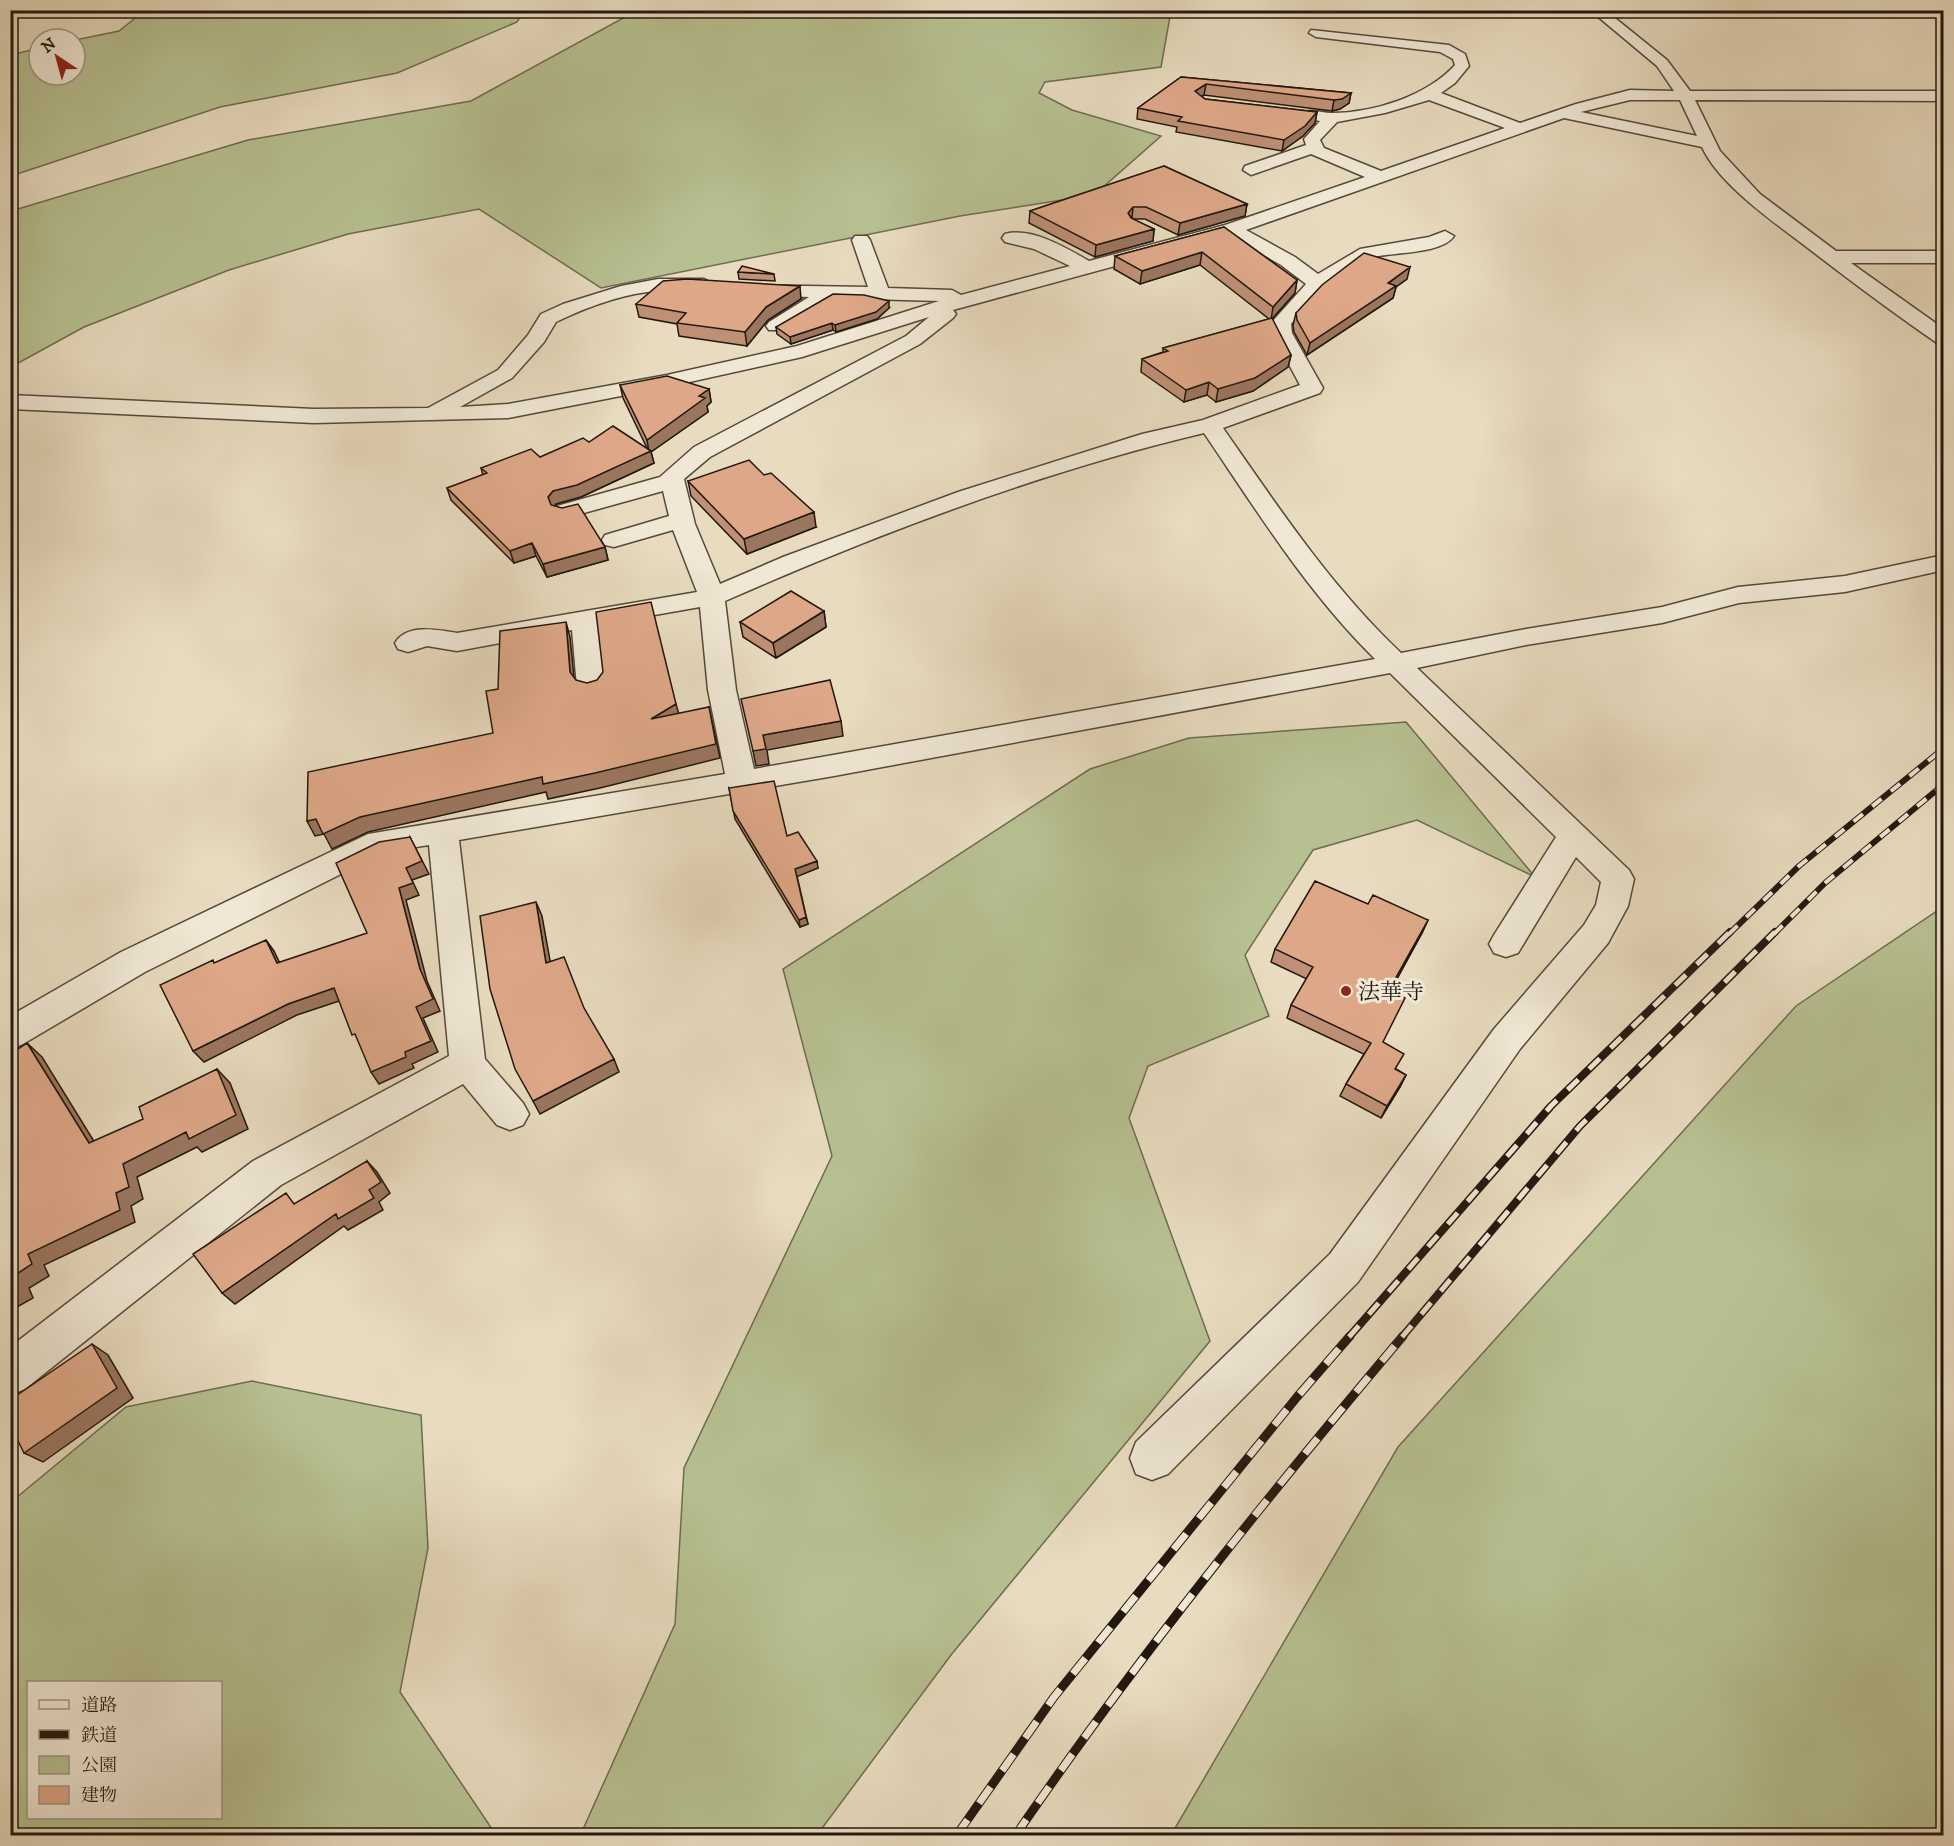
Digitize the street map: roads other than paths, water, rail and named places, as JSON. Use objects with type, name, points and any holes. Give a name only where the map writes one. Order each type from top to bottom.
[{"type":"street","points":[[1596,10],[1662,63],[1685,95],[1713,153],[1754,198],[1885,298],[1944,339]]},
{"type":"street","points":[[1297,114],[1332,118],[1380,110],[1428,94],[1456,74],[1462,66],[1460,57],[1435,46],[1316,33]]},
{"type":"street","points":[[1428,94],[1519,128]]},
{"type":"street","points":[[10,402],[314,416],[429,415],[508,411],[741,366],[802,351],[964,300],[1231,229],[1561,113],[1630,95],[1944,96]]},
{"type":"street","points":[[1561,113],[1708,143]]},
{"type":"street","points":[[1316,148],[1312,139],[1332,118]]},
{"type":"street","points":[[1251,170],[1300,151],[1316,148],[1378,176]]},
{"type":"street","points":[[1148,229],[1175,243]]},
{"type":"street","points":[[1231,229],[1288,261],[1317,283]]},
{"type":"street","points":[[408,643],[426,637],[457,642],[712,597],[792,562],[966,497],[1150,438],[1210,425],[1312,388],[1282,333],[1281,323],[1317,283],[1367,253],[1434,242],[1445,236]]},
{"type":"street","points":[[1011,238],[1032,240],[1048,246],[1086,267]]},
{"type":"street","points":[[861,240],[880,293]]},
{"type":"street","points":[[1833,257],[1944,257]]},
{"type":"street","points":[[429,415],[505,374],[537,338],[548,318],[570,308],[628,290],[658,285],[729,287],[829,293],[946,294],[964,300]]},
{"type":"street","points":[[776,326],[829,293]]},
{"type":"street","points":[[741,779],[722,690],[712,597],[682,520],[672,477],[702,452],[913,340],[964,300]]},
{"type":"street","points":[[1152,1458],[1344,1268],[1506,1039],[1596,934],[1612,906],[1618,879],[1391,662],[1361,630],[1292,545],[1210,425]]},
{"type":"street","points":[[566,511],[673,481]]},
{"type":"street","points":[[614,540],[682,520]]},
{"type":"street","points":[[10,1034],[133,962],[379,842],[741,779],[834,766],[1378,667],[1391,662],[1526,637],[1662,615],[1738,595],[1845,584],[1944,562]]},
{"type":"street","points":[[585,619],[591,687]]},
{"type":"street","points":[[443,832],[468,1064],[510,1114]]},
{"type":"street","points":[[1506,944],[1573,836]]},
{"type":"street","points":[[10,1374],[267,1173],[468,1064]]},
{"type":"railway","points":[[1729,934],[1799,866],[1944,748]]},
{"type":"railway","points":[[1774,934],[1825,883],[1944,784]]},
{"type":"railway","points":[[1349,1337],[1551,1106],[1730,932]]},
{"type":"railway","points":[[1402,1337],[1580,1126],[1775,932]]},
{"type":"railway","points":[[956,1836],[1054,1697],[1297,1397],[1350,1336]]},
{"type":"railway","points":[[1015,1836],[1154,1644],[1302,1458],[1403,1336]]},
{"type":"place","name":"法華寺","points":[[1346,991]]}]
